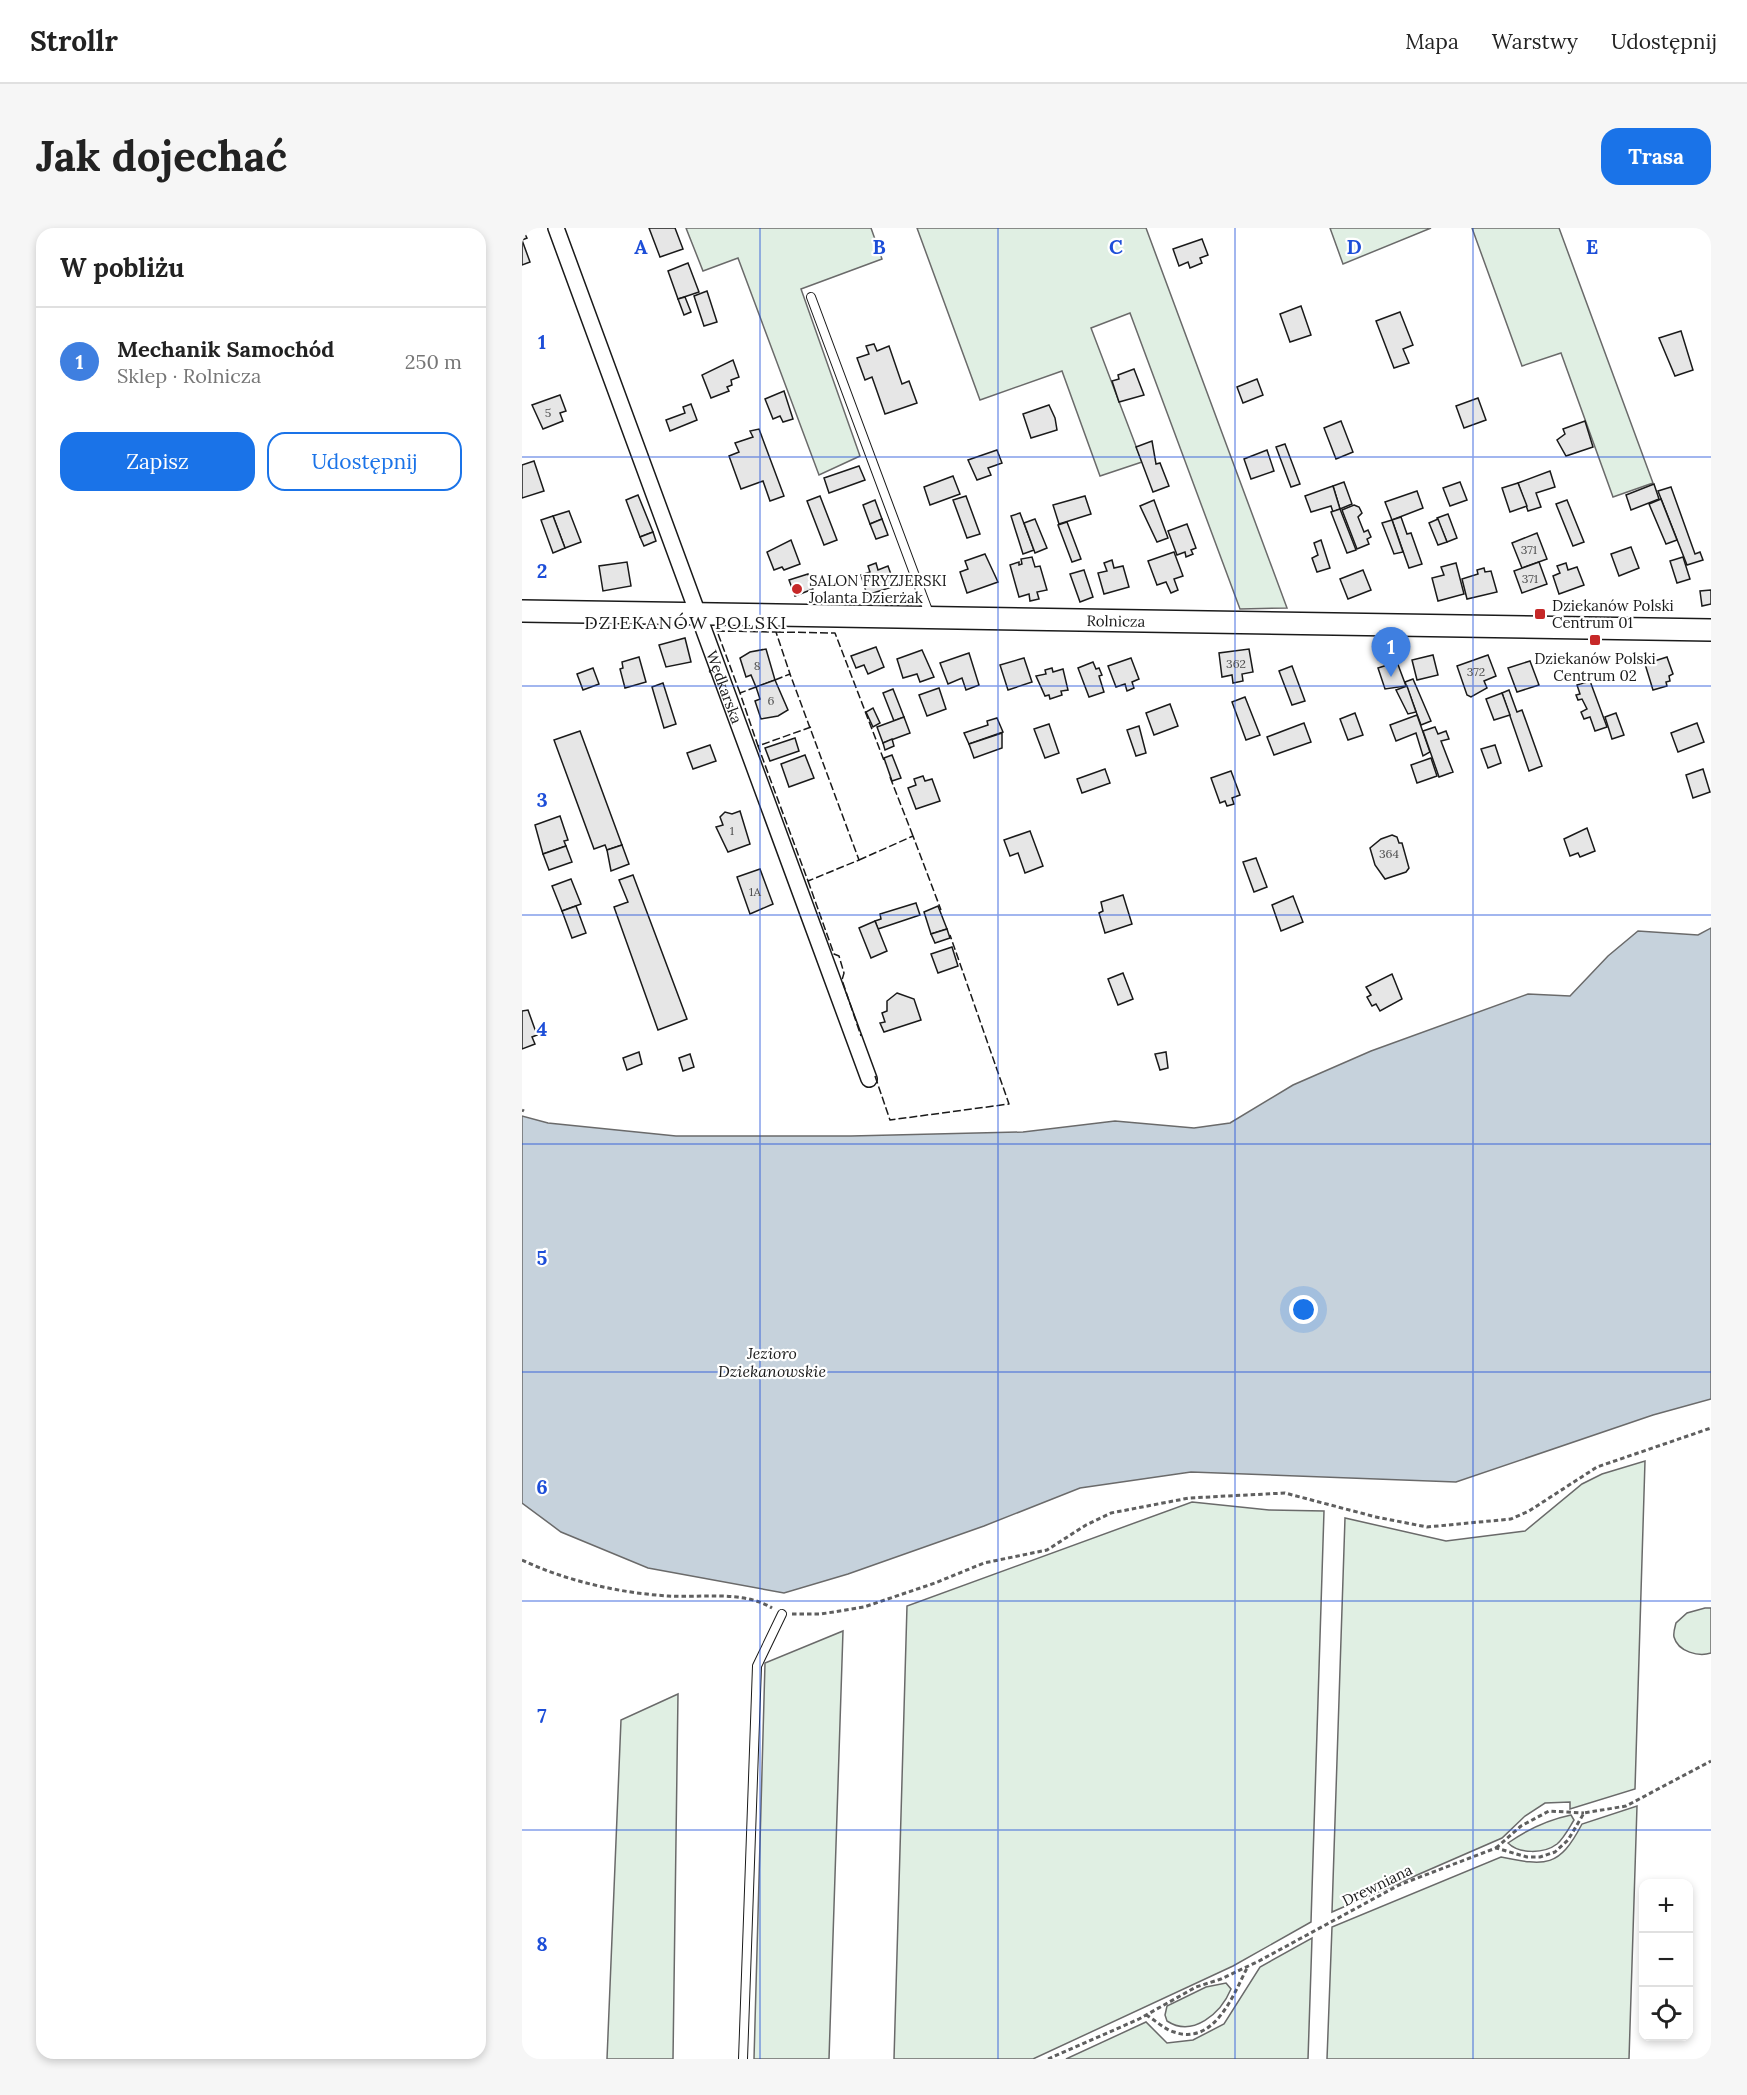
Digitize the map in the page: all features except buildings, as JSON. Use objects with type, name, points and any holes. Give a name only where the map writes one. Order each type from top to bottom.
[{"type":"street","name":"Wędkarska","points":[[556,228],[869,1079]]},
{"type":"street","name":"Rolnicza","points":[[522,611],[1711,630]]},
{"type":"lane","points":[[811,297],[930,618]]},
{"type":"lane","points":[[743,2059],[757,1666],[782,1614]]},
{"type":"path","points":[[522,1560],[615,1590],[669,1596],[741,1599],[764,1603],[782,1614],[821,1614],[864,1607],[935,1583],[984,1563],[1047,1550],[1086,1525],[1111,1513],[1190,1498],[1285,1493],[1376,1517],[1427,1527],[1511,1519],[1529,1511],[1596,1467],[1711,1428]]},
{"type":"path","points":[[1496,1848],[1521,1826],[1549,1811],[1584,1813],[1626,1806],[1711,1761]]},
{"type":"path","points":[[1496,1848],[1527,1857],[1540,1857],[1555,1852],[1568,1840],[1584,1813]]},
{"type":"path","name":"Drewniana","points":[[1048,2059],[1146,2015],[1196,1987],[1221,1979],[1248,1966],[1399,1885],[1496,1848]]},
{"type":"path","points":[[1146,2015],[1173,2032],[1188,2034],[1202,2031],[1224,2012],[1248,1966]]},
{"type":"green space","points":[[686,228],[871,228],[882,259],[801,289],[860,456],[819,475],[738,258],[703,271]]},
{"type":"green space","points":[[917,228],[1146,228],[1287,608],[1240,609],[1130,313],[1091,328],[1142,462],[1100,476],[1062,371],[980,400]]},
{"type":"green space","points":[[1330,228],[1431,228],[1343,264]]},
{"type":"green space","points":[[1472,228],[1559,228],[1653,483],[1613,497],[1561,353],[1522,366]]},
{"type":"green space","points":[[1645,1461],[1635,1789],[1570,1809],[1570,1802],[1545,1803],[1525,1816],[1502,1838],[1332,1912],[1345,1518],[1446,1541],[1525,1531],[1582,1484],[1602,1474]]},
{"type":"green space","points":[[1192,1502],[1269,1510],[1324,1511],[1311,1922],[1233,1966],[1033,2059],[894,2059],[907,1606]]},
{"type":"green space","points":[[1711,1608],[1711,1653],[1701,1654],[1684,1650],[1676,1642],[1674,1630],[1676,1623],[1687,1613]]},
{"type":"green space","points":[[843,1631],[829,2059],[754,2059],[765,1663]]},
{"type":"green space","points":[[678,1694],[673,2059],[607,2059],[621,1720]]},
{"type":"green space","points":[[1637,1806],[1629,2059],[1327,2059],[1332,1927],[1501,1857],[1529,1862],[1550,1860],[1566,1849],[1582,1824]]},
{"type":"green space","points":[[1571,1815],[1574,1820],[1562,1839],[1552,1847],[1539,1851],[1525,1851],[1508,1843],[1538,1826]]},
{"type":"green space","points":[[1312,1938],[1308,2059],[1066,2059],[1146,2022],[1167,2043],[1193,2040],[1224,2024],[1260,1967]]},
{"type":"green space","points":[[1226,1983],[1231,1989],[1226,1998],[1220,2007],[1205,2020],[1187,2027],[1167,2021],[1165,2015],[1167,2006],[1206,1987]]},
{"type":"water","name":"Jezioro Dziekanowskie","points":[[1711,928],[1711,1399],[1653,1415],[1456,1482],[1191,1472],[1080,1488],[984,1526],[848,1574],[784,1593],[648,1568],[561,1532],[522,1503],[522,1116],[548,1123],[676,1136],[851,1136],[1023,1132],[1115,1121],[1194,1128],[1230,1123],[1293,1085],[1371,1051],[1528,994],[1570,996],[1608,956],[1638,931],[1698,935]]},
{"type":"fence","points":[[740,693],[717,631],[776,632],[790,674]]},
{"type":"fence","points":[[776,632],[835,633],[885,763]]},
{"type":"fence","points":[[775,680],[790,674],[859,860],[808,881],[758,746],[811,727]]},
{"type":"fence","points":[[756,687],[740,693],[758,746]]},
{"type":"fence","points":[[890,777],[913,836]]},
{"type":"fence","points":[[859,860],[913,836],[941,910]]},
{"type":"fence","points":[[808,881],[834,954],[839,956],[844,973],[842,980],[861,1036]]},
{"type":"fence","points":[[875,1076],[890,1120],[1009,1104],[950,935]]},
{"type":"place","name":"SALON FRYZJERSKI Jolanta Dzierżak","points":[[797,589]]},
{"type":"place","name":"Dziekanów Polski Centrum 01","points":[[1540,614]]},
{"type":"place","name":"Dziekanów Polski Centrum 02","points":[[1595,640]]},
{"type":"place","name":"Mechanik Samochód","points":[[1391,677]]},
{"type":"district","name":"DZIEKANÓW POLSKI","points":[[686,622]]}]
